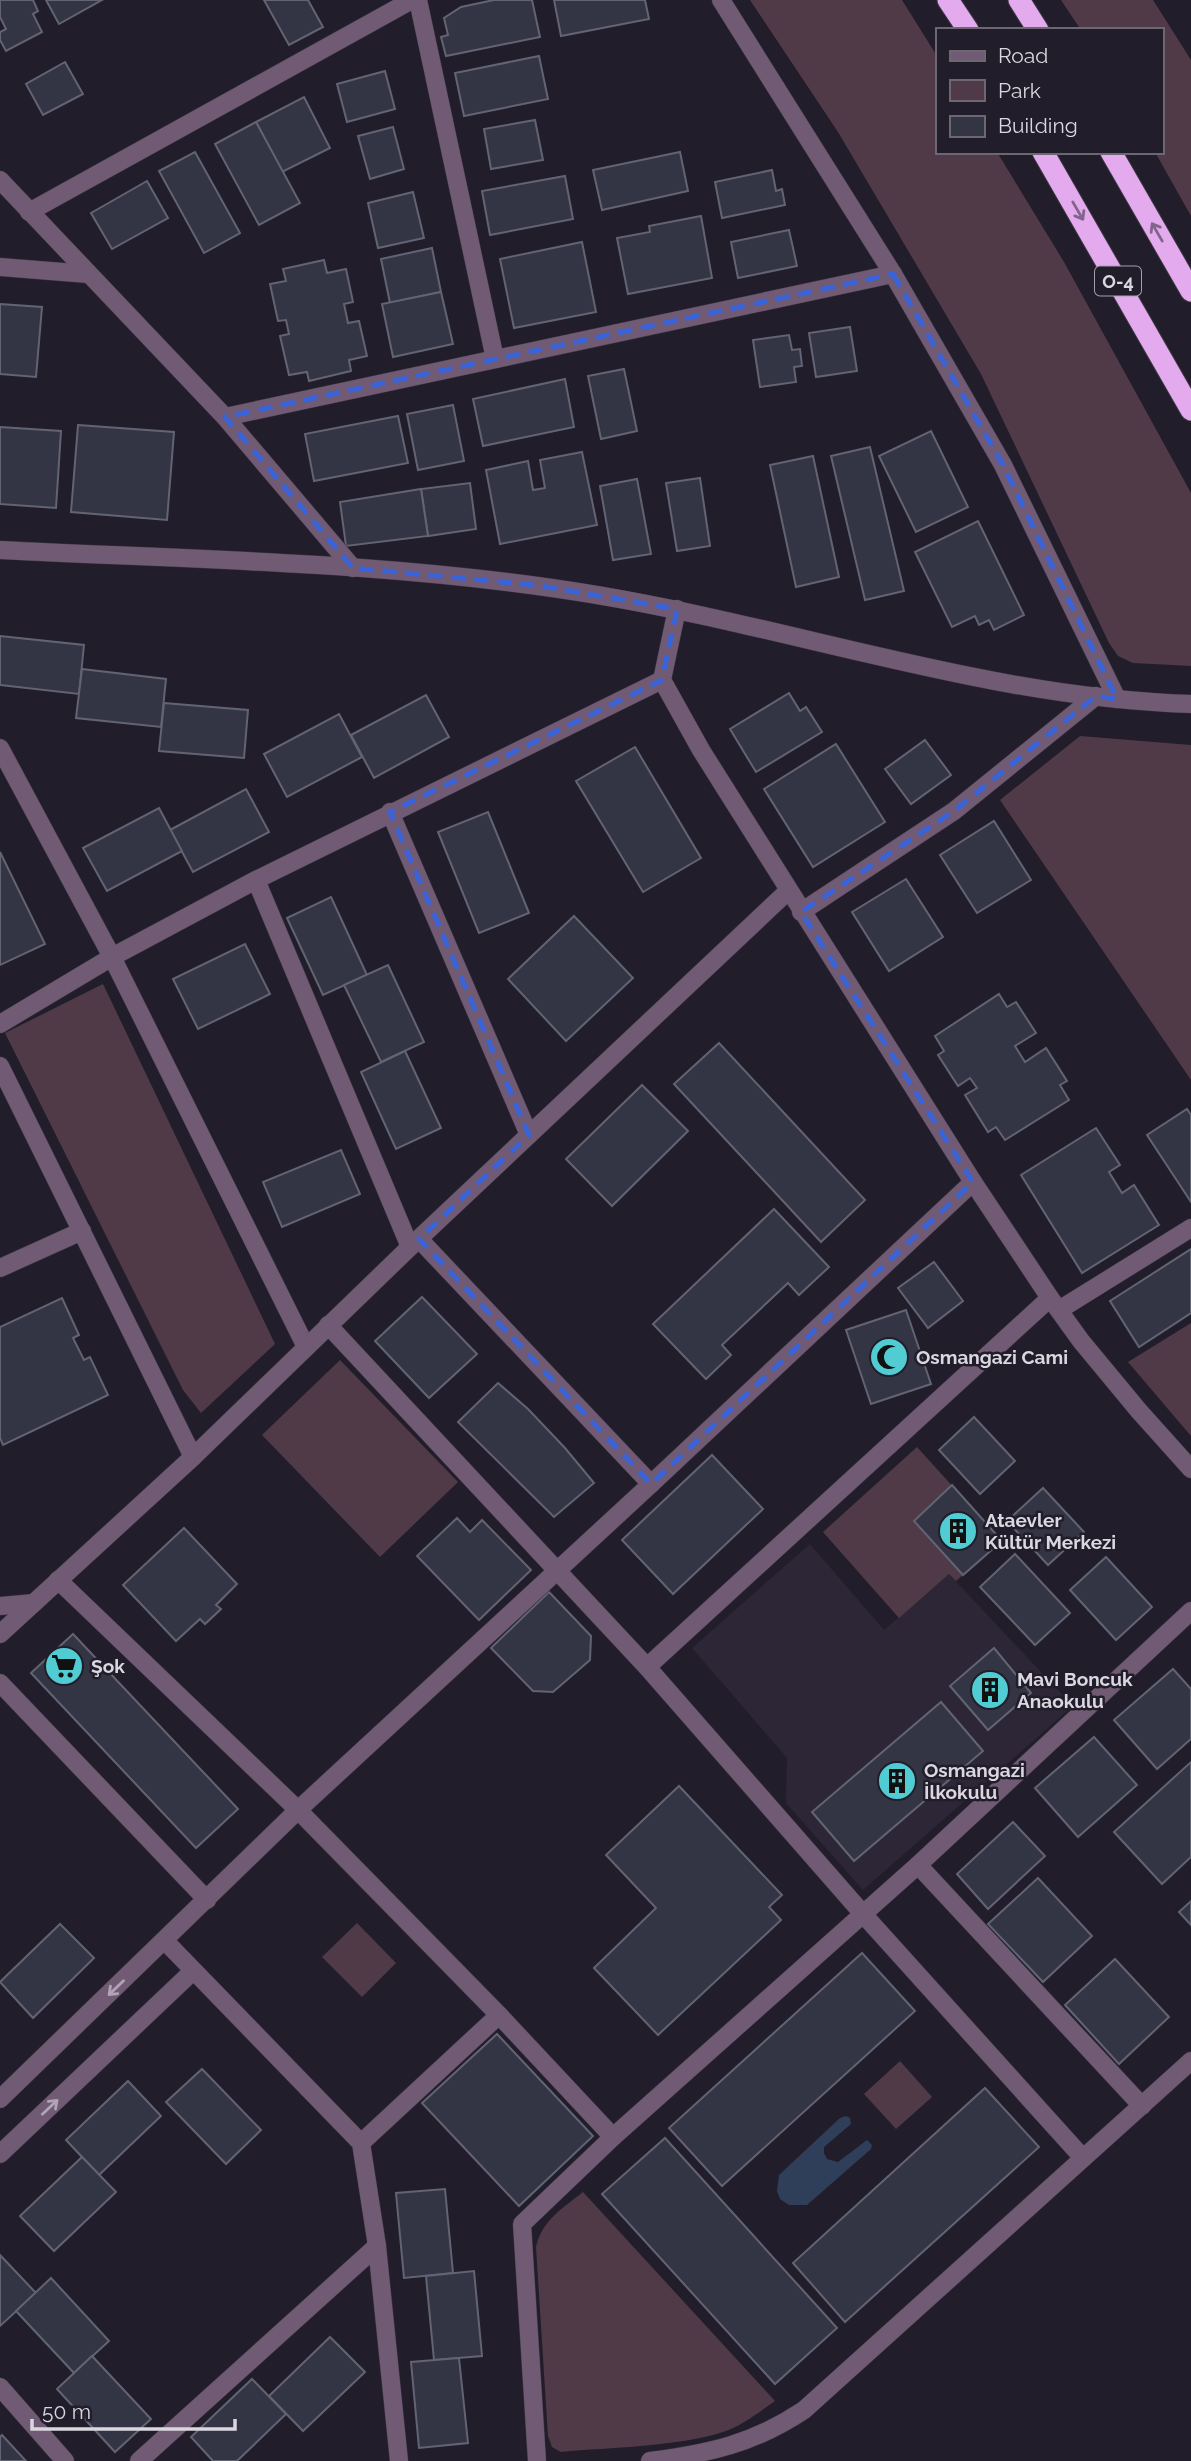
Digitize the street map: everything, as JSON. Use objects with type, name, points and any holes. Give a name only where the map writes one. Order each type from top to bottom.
[{"type":"highway","points":[[948,0],[967,28]]},
{"type":"highway","points":[[1019,0],[1037,28]]},
{"type":"highway","name":"O-4","points":[[1044,154],[1191,410]]},
{"type":"highway","points":[[1112,154],[1191,291]]},
{"type":"street","points":[[29,212],[412,0]]},
{"type":"street","points":[[418,0],[495,359]]},
{"type":"street","points":[[721,0],[892,274],[1003,465],[1117,699]]},
{"type":"street","points":[[0,180],[225,417],[354,568]]},
{"type":"street","points":[[0,267],[88,274]]},
{"type":"street","points":[[225,417],[892,274]]},
{"type":"street","points":[[0,550],[354,568],[535,585],[677,609],[1008,683],[1117,699],[1191,704]]},
{"type":"street","points":[[677,609],[662,680],[701,750],[973,1182],[1055,1304],[1139,1411],[1191,1469]]},
{"type":"street","points":[[0,1024],[111,957],[256,880],[662,680]]},
{"type":"street","points":[[801,912],[954,811],[1097,696]]},
{"type":"street","points":[[0,748],[111,957],[306,1347]]},
{"type":"street","points":[[390,812],[529,1135]]},
{"type":"street","points":[[256,880],[414,1243],[651,1484]]},
{"type":"street","points":[[0,1634],[193,1457],[414,1243],[788,891]]},
{"type":"street","points":[[0,1066],[193,1457]]},
{"type":"street","points":[[0,2099],[298,1810],[973,1182]]},
{"type":"street","points":[[648,1667],[1055,1304],[1191,1228]]},
{"type":"street","points":[[0,1268],[82,1231]]},
{"type":"street","points":[[328,1325],[648,1667],[863,1914],[1083,2158]]},
{"type":"street","points":[[58,1580],[298,1810],[499,2015],[613,2137]]},
{"type":"street","points":[[0,1606],[34,1603]]},
{"type":"street","points":[[537,2461],[522,2224],[613,2137],[918,1865],[1191,1611]]},
{"type":"street","points":[[0,1683],[207,1900]]},
{"type":"street","points":[[918,1865],[1142,2106]]},
{"type":"street","points":[[165,1941],[360,2143],[377,2246],[399,2461]]},
{"type":"street","points":[[0,2154],[193,1971]]},
{"type":"street","points":[[360,2143],[499,2015]]},
{"type":"street","points":[[650,2461],[739,2444],[778,2427],[804,2410],[1191,2061]]},
{"type":"street","points":[[139,2461],[377,2246]]},
{"type":"street","points":[[0,2387],[65,2461]]},
{"type":"highlighted area","points":[[893,274],[1003,465],[1117,699],[1096,696],[954,811],[801,912],[973,1182],[651,1484],[419,1239],[529,1135],[390,812],[662,680],[677,609],[535,585],[353,568],[225,417]]},
{"type":"shaded area","points":[[810,1544],[884,1630],[949,1574],[1073,1706],[863,1890],[786,1803],[787,1758],[692,1648]]},
{"type":"green space","points":[[750,0],[902,0],[936,54],[936,154],[998,154],[1064,262],[1191,493],[1191,666],[1133,663],[1118,656],[1109,643],[981,374],[838,132]]},
{"type":"green space","points":[[1061,0],[1153,0],[1191,60],[1191,216],[1156,154],[1163,154],[1163,28],[1080,28]]},
{"type":"green space","points":[[1080,736],[1191,745],[1191,1080],[1000,800]]},
{"type":"green space","points":[[103,984],[275,1344],[201,1413],[183,1390],[5,1033]]},
{"type":"green space","points":[[1191,1323],[1191,1436],[1128,1362]]},
{"type":"green space","points":[[340,1360],[458,1482],[380,1557],[262,1435]]},
{"type":"green space","points":[[917,1447],[1002,1541],[956,1581],[949,1574],[899,1618],[823,1532]]},
{"type":"green space","points":[[357,1923],[396,1963],[362,1997],[322,1957]]},
{"type":"green space","points":[[900,2061],[932,2097],[896,2129],[864,2094]]},
{"type":"green space","points":[[583,2192],[775,2401],[737,2426],[705,2437],[664,2444],[561,2452],[552,2447],[548,2436],[536,2247],[548,2222]]},
{"type":"water","points":[[840,2118],[850,2118],[851,2124],[824,2147],[827,2159],[838,2162],[867,2140],[872,2145],[871,2149],[807,2205],[789,2205],[780,2199],[777,2191],[779,2175]]},
{"type":"building","points":[[0,0],[33,0],[38,11],[33,14],[42,32],[6,51],[0,40],[0,32],[6,29],[0,17]]},
{"type":"building","points":[[46,0],[102,0],[59,24]]},
{"type":"building","points":[[264,0],[308,0],[323,27],[289,45]]},
{"type":"building","points":[[494,0],[532,0],[540,37],[446,56],[441,37],[448,35],[444,18],[461,7]]},
{"type":"building","points":[[554,0],[645,0],[649,19],[561,36]]},
{"type":"building","points":[[539,56],[548,99],[464,116],[455,73]]},
{"type":"building","points":[[65,62],[83,94],[43,115],[26,84]]},
{"type":"building","points":[[385,71],[395,109],[347,122],[337,84]]},
{"type":"building","points":[[304,97],[330,148],[282,172],[256,122]]},
{"type":"building","points":[[535,120],[543,160],[491,169],[484,129]]},
{"type":"building","points":[[256,122],[300,203],[259,225],[215,144]]},
{"type":"building","points":[[393,127],[404,169],[370,179],[358,136]]},
{"type":"building","points":[[195,152],[240,233],[204,253],[159,171]]},
{"type":"building","points":[[680,152],[688,191],[602,210],[593,170]]},
{"type":"building","points":[[772,170],[776,191],[782,189],[785,205],[722,218],[715,182]]},
{"type":"building","points":[[565,176],[573,219],[490,235],[482,191]]},
{"type":"building","points":[[147,181],[168,218],[112,249],[91,213]]},
{"type":"building","points":[[413,192],[424,238],[378,248],[368,203]]},
{"type":"building","points":[[701,216],[712,278],[628,294],[617,238],[650,232],[649,226]]},
{"type":"building","points":[[789,230],[797,266],[738,278],[731,242]]},
{"type":"building","points":[[582,242],[596,312],[514,328],[500,259]]},
{"type":"building","points":[[432,248],[441,292],[390,303],[381,259]]},
{"type":"building","points":[[324,260],[327,273],[346,269],[353,302],[344,304],[348,323],[359,321],[367,356],[349,360],[351,371],[309,381],[307,372],[289,375],[280,336],[289,334],[286,320],[278,321],[270,284],[286,281],[283,269]]},
{"type":"building","points":[[441,292],[453,344],[393,357],[382,304]]},
{"type":"building","points":[[0,304],[42,307],[36,377],[0,374]]},
{"type":"building","points":[[850,327],[857,371],[816,377],[809,333]]},
{"type":"building","points":[[789,335],[792,350],[800,349],[802,366],[794,367],[796,382],[760,387],[753,340]]},
{"type":"building","points":[[624,369],[637,431],[601,439],[588,376]]},
{"type":"building","points":[[565,379],[574,427],[483,446],[473,399]]},
{"type":"building","points":[[453,405],[464,461],[418,470],[407,414]]},
{"type":"building","points":[[398,416],[408,463],[314,481],[305,434]]},
{"type":"building","points":[[78,425],[174,432],[167,520],[71,512]]},
{"type":"building","points":[[0,427],[61,431],[56,508],[0,504]]},
{"type":"building","points":[[931,431],[968,507],[916,532],[879,456]]},
{"type":"building","points":[[870,447],[904,591],[865,600],[831,456]]},
{"type":"building","points":[[582,452],[597,525],[500,544],[486,470],[528,461],[533,490],[545,488],[540,460]]},
{"type":"building","points":[[813,456],[839,577],[796,587],[770,465]]},
{"type":"building","points":[[700,478],[710,546],[677,551],[666,483]]},
{"type":"building","points":[[637,479],[651,554],[613,560],[600,486]]},
{"type":"building","points":[[470,483],[476,529],[428,536],[421,489]]},
{"type":"building","points":[[421,489],[428,536],[346,546],[340,502]]},
{"type":"building","points":[[978,521],[1024,615],[994,630],[989,620],[979,625],[975,616],[952,627],[915,552]]},
{"type":"building","points":[[0,636],[84,645],[79,694],[0,685]]},
{"type":"building","points":[[82,669],[166,679],[161,727],[76,718]]},
{"type":"building","points":[[789,693],[800,711],[806,707],[822,732],[756,772],[730,729]]},
{"type":"building","points":[[426,695],[449,737],[374,778],[351,735]]},
{"type":"building","points":[[164,703],[248,710],[244,758],[159,751]]},
{"type":"building","points":[[339,714],[362,757],[287,797],[264,754]]},
{"type":"building","points":[[925,740],[951,775],[911,804],[885,769]]},
{"type":"building","points":[[836,744],[885,822],[813,867],[764,789]]},
{"type":"building","points":[[635,747],[701,858],[643,892],[576,781]]},
{"type":"building","points":[[246,789],[269,832],[193,872],[170,830]]},
{"type":"building","points":[[159,808],[182,851],[107,891],[83,848]]},
{"type":"building","points":[[488,812],[529,913],[479,933],[438,832]]},
{"type":"building","points":[[994,821],[1031,880],[977,913],[940,855]]},
{"type":"building","points":[[0,852],[45,944],[0,965]]},
{"type":"building","points":[[906,879],[943,937],[889,971],[852,912]]},
{"type":"building","points":[[331,897],[367,975],[323,995],[287,918]]},
{"type":"building","points":[[574,916],[633,978],[566,1041],[508,979]]},
{"type":"building","points":[[245,944],[270,994],[198,1029],[173,979]]},
{"type":"building","points":[[388,965],[424,1042],[381,1062],[344,985]]},
{"type":"building","points":[[999,994],[1007,1007],[1016,1002],[1036,1033],[1015,1046],[1025,1062],[1046,1048],[1067,1081],[1060,1085],[1069,1100],[1005,1140],[996,1127],[988,1132],[965,1095],[977,1088],[970,1078],[958,1086],[938,1055],[944,1051],[935,1036]]},
{"type":"building","points":[[719,1043],[865,1200],[821,1242],[674,1084]]},
{"type":"building","points":[[405,1051],[441,1128],[396,1149],[361,1072]]},
{"type":"building","points":[[642,1085],[688,1131],[612,1206],[566,1159]]},
{"type":"building","points":[[1187,1109],[1191,1115],[1191,1202],[1147,1135]]},
{"type":"building","points":[[1096,1128],[1120,1165],[1109,1172],[1122,1193],[1134,1185],[1159,1225],[1082,1273],[1021,1175]]},
{"type":"building","points":[[341,1150],[360,1194],[282,1227],[263,1182]]},
{"type":"building","points":[[774,1209],[829,1267],[799,1295],[788,1283],[722,1345],[731,1355],[706,1379],[653,1324]]},
{"type":"building","points":[[1191,1249],[1191,1313],[1139,1347],[1110,1301]]},
{"type":"building","points":[[934,1262],[963,1301],[928,1328],[898,1288]]},
{"type":"building","points":[[422,1297],[477,1354],[429,1398],[375,1341]]},
{"type":"building","points":[[62,1298],[79,1335],[73,1338],[84,1360],[90,1357],[108,1395],[3,1445],[0,1438],[0,1327]]},
{"type":"building","name":"Osmangazi Cami","points":[[906,1310],[931,1384],[871,1404],[846,1330]]},
{"type":"building","points":[[498,1383],[528,1409],[594,1483],[554,1517],[458,1422]]},
{"type":"building","points":[[974,1417],[1015,1461],[980,1494],[939,1450]]},
{"type":"building","points":[[712,1455],[763,1509],[673,1594],[622,1540]]},
{"type":"building","name":"Ataevler Kültür Merkezi","points":[[952,1485],[1002,1541],[963,1575],[914,1521]]},
{"type":"building","points":[[1043,1488],[1084,1532],[1048,1565],[1007,1521]]},
{"type":"building","points":[[457,1518],[470,1532],[482,1520],[531,1570],[479,1620],[417,1556]]},
{"type":"building","points":[[184,1528],[237,1584],[216,1605],[221,1609],[205,1624],[200,1619],[176,1641],[123,1585]]},
{"type":"building","points":[[1015,1554],[1070,1613],[1035,1645],[980,1587]]},
{"type":"building","points":[[1106,1557],[1152,1607],[1116,1640],[1070,1590]]},
{"type":"building","points":[[549,1592],[591,1636],[590,1660],[553,1692],[533,1691],[491,1648]]},
{"type":"building","points":[[73,1634],[238,1809],[196,1848],[31,1673]]},
{"type":"building","name":"Mavi Boncuk Anaokulu","points":[[994,1648],[1031,1693],[988,1730],[950,1686]]},
{"type":"building","points":[[1173,1669],[1191,1689],[1191,1739],[1157,1769],[1114,1720]]},
{"type":"building","name":"Osmangazi İlkokulu","points":[[941,1702],[983,1751],[854,1861],[812,1812]]},
{"type":"building","points":[[1094,1737],[1137,1785],[1078,1837],[1035,1788]]},
{"type":"building","points":[[1191,1762],[1191,1857],[1162,1884],[1114,1832]]},
{"type":"building","points":[[679,1786],[782,1895],[769,1907],[781,1920],[658,2035],[594,1968],[656,1908],[606,1855]]},
{"type":"building","points":[[1013,1822],[1045,1856],[988,1909],[957,1874]]},
{"type":"building","points":[[1038,1878],[1092,1936],[1043,1982],[988,1924]]},
{"type":"building","points":[[1191,1901],[1191,1925],[1179,1912]]},
{"type":"building","points":[[60,1924],[94,1958],[33,2018],[0,1982]]},
{"type":"building","points":[[862,1953],[915,2011],[722,2186],[669,2128]]},
{"type":"building","points":[[1115,1959],[1169,2017],[1119,2064],[1065,2005]]},
{"type":"building","points":[[497,2034],[593,2136],[519,2206],[422,2103]]},
{"type":"building","points":[[202,2069],[261,2130],[226,2164],[166,2102]]},
{"type":"building","points":[[128,2081],[161,2116],[99,2175],[66,2140]]},
{"type":"building","points":[[985,2088],[1039,2147],[845,2322],[793,2263]]},
{"type":"building","points":[[665,2138],[837,2328],[775,2384],[602,2194]]},
{"type":"building","points":[[82,2157],[116,2192],[54,2251],[20,2216]]},
{"type":"building","points":[[445,2189],[453,2273],[404,2278],[396,2193]]},
{"type":"building","points":[[0,2255],[36,2293],[0,2326]]},
{"type":"building","points":[[474,2271],[482,2356],[434,2360],[426,2276]]},
{"type":"building","points":[[51,2278],[109,2341],[74,2373],[16,2311]]},
{"type":"building","points":[[330,2337],[365,2372],[303,2431],[269,2396]]},
{"type":"building","points":[[92,2356],[151,2419],[115,2452],[57,2389]]},
{"type":"building","points":[[459,2358],[468,2443],[419,2448],[411,2362]]},
{"type":"building","points":[[252,2379],[286,2414],[237,2461],[213,2461],[191,2437]]},
{"type":"building","points":[[2,2435],[26,2461],[0,2461]]},
{"type":"place","name":"Osmangazi Cami","points":[[889,1357]]},
{"type":"place","name":"Ataevler Kültür Merkezi","points":[[958,1531]]},
{"type":"place","name":"Şok","points":[[64,1666]]},
{"type":"place","name":"Mavi Boncuk Anaokulu","points":[[990,1690]]},
{"type":"place","name":"Osmangazi İlkokulu","points":[[897,1781]]}]
